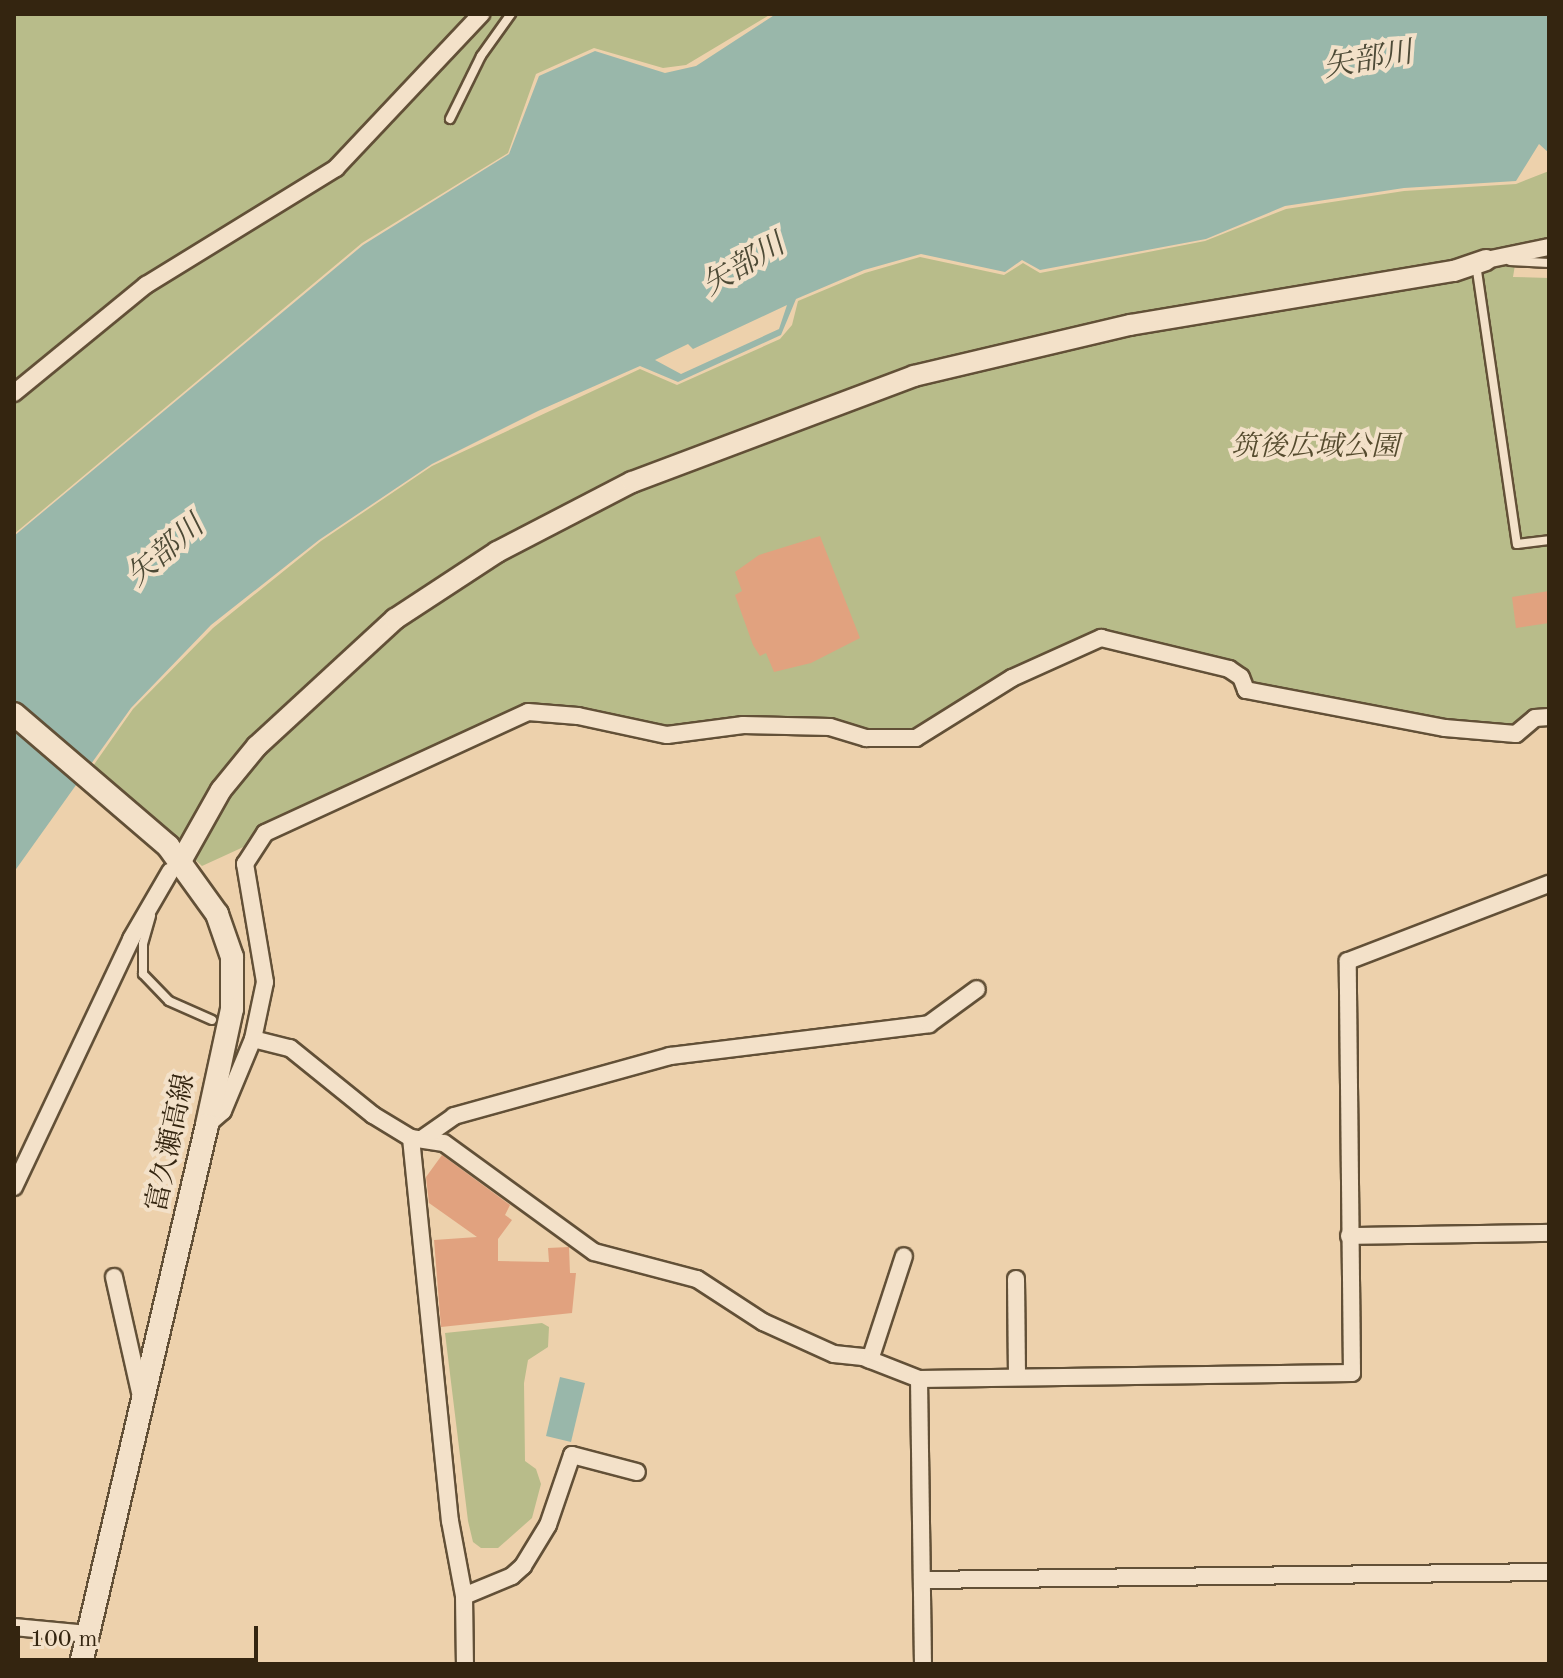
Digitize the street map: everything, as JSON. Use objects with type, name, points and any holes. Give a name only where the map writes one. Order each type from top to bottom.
[{"type":"main road","name":"富久瀬高線","points":[[14,714],[173,859],[217,914],[232,957],[232,1009],[81,1664]]},
{"type":"street","points":[[14,393],[146,285],[336,168],[481,14]]},
{"type":"street","points":[[14,1187],[173,859],[221,790],[257,746],[395,619],[497,552],[632,482],[914,376],[1130,325],[1549,247]]},
{"type":"street","points":[[207,1125],[223,1111],[265,982],[245,864],[265,833],[528,712],[578,716],[667,735],[743,725],[830,727],[866,738],[907,739],[937,728],[1012,678],[1101,638],[1229,669],[1241,677],[1246,690],[1445,728],[1516,734],[1535,718],[1549,717]]},
{"type":"street","points":[[249,1037],[290,1048],[373,1115],[417,1138],[444,1143],[594,1252],[697,1279],[763,1322],[834,1354],[870,1360],[919,1379],[1352,1373],[1348,961],[1549,884]]},
{"type":"street","points":[[417,1138],[454,1116],[670,1056],[929,1024],[977,989]]},
{"type":"street","points":[[417,1138],[450,1521],[464,1596],[465,1664]]},
{"type":"street","points":[[1349,1236],[1549,1233]]},
{"type":"street","points":[[870,1360],[904,1256]]},
{"type":"street","points":[[114,1277],[142,1402]]},
{"type":"street","points":[[1016,1279],[1017,1377]]},
{"type":"street","points":[[919,1379],[923,1664]]},
{"type":"street","points":[[464,1596],[512,1576],[523,1566],[548,1525],[572,1455],[637,1472]]},
{"type":"street","points":[[922,1580],[1549,1572]]},
{"type":"street","points":[[14,1627],[88,1634]]},
{"type":"lane","points":[[450,119],[481,56],[511,14]]},
{"type":"lane","points":[[1549,263],[1480,262],[1517,544],[1549,540]]},
{"type":"lane","points":[[157,895],[143,944],[143,974],[169,1001],[212,1020]]},
{"type":"green space","points":[[14,14],[771,14],[686,65],[663,68],[594,48],[536,74],[508,153],[362,243],[14,534]]},
{"type":"green space","name":"筑後広域公園","points":[[1549,171],[1549,241],[1518,247],[1513,277],[1549,278],[1549,712],[1518,727],[1446,724],[1254,688],[1241,670],[1110,636],[929,729],[842,740],[817,734],[522,719],[202,866],[93,766],[133,709],[213,628],[321,541],[432,466],[640,369],[677,385],[780,339],[792,325],[798,301],[865,273],[920,257],[1004,275],[1023,263],[1040,273],[1205,241],[1286,209],[1404,191],[1516,184]]},
{"type":"green space","points":[[542,1323],[549,1327],[548,1347],[528,1360],[524,1383],[525,1461],[536,1469],[541,1484],[532,1518],[498,1548],[481,1548],[473,1542],[468,1521],[445,1333]]},
{"type":"water","name":"矢部川","points":[[776,14],[1549,14],[1549,153],[1539,144],[1516,181],[1404,188],[1285,206],[1206,239],[1040,270],[1022,260],[1005,272],[921,254],[864,270],[796,299],[781,335],[678,382],[640,366],[538,411],[432,464],[319,540],[211,625],[131,708],[14,872],[14,536],[363,245],[509,154],[539,76],[595,51],[665,73],[696,66]],"holes":[[[787,305],[779,329],[681,374],[655,360],[688,344],[693,349]]]},
{"type":"water","points":[[560,1377],[585,1383],[571,1442],[546,1436]]},
{"type":"building","points":[[820,536],[860,638],[811,663],[774,672],[766,653],[760,656],[753,645],[735,595],[742,591],[735,572],[759,555]]},
{"type":"building","points":[[1549,591],[1549,623],[1516,628],[1512,597]]},
{"type":"building","points":[[442,1155],[510,1205],[505,1215],[512,1220],[498,1239],[498,1261],[549,1262],[548,1248],[569,1247],[570,1273],[576,1273],[572,1313],[441,1327],[434,1240],[477,1237],[429,1203],[426,1177]]}]
